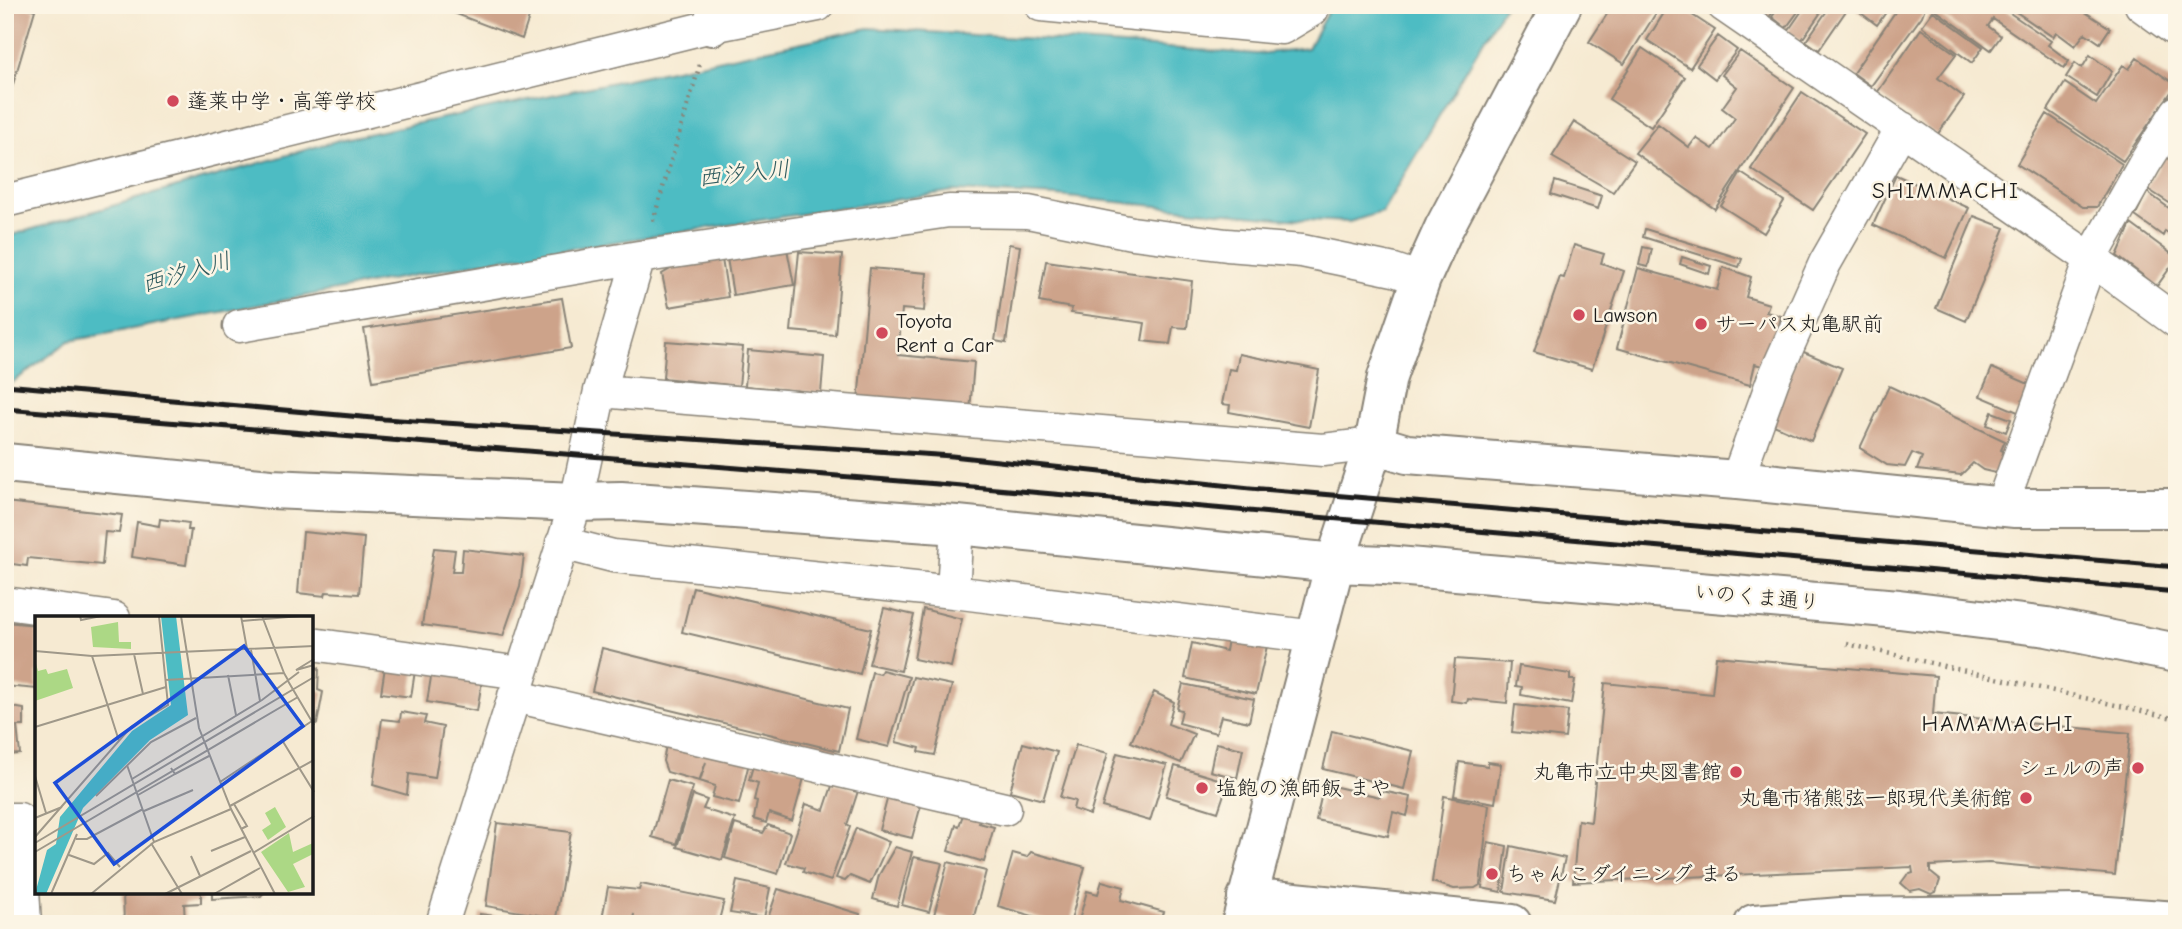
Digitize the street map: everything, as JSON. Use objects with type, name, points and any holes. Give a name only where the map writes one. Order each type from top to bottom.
[{"type":"street","points":[[5,201],[712,27],[818,5]]},
{"type":"street","points":[[1041,5],[1282,28],[1312,10],[1314,5]]},
{"type":"street","points":[[1512,924],[1244,911],[1335,563],[1374,444],[1387,377],[1421,279],[1444,228],[1562,5]]},
{"type":"street","points":[[1723,5],[2177,321]]},
{"type":"street","points":[[2141,5],[2177,31]]},
{"type":"street","points":[[2000,507],[2091,259],[2177,112]]},
{"type":"street","points":[[1737,480],[1773,380],[1825,263],[1902,128]]},
{"type":"street","points":[[239,327],[402,296],[645,244],[949,211],[1028,212],[1132,233],[1302,251],[1394,270],[1421,279]]},
{"type":"street","points":[[442,924],[576,502],[600,391],[645,244]]},
{"type":"street","points":[[600,391],[1323,450],[1374,444],[1407,454],[1737,480],[2000,507],[2177,508]]},
{"type":"street","name":"いのくま通り","points":[[5,463],[271,488],[576,502],[621,501],[957,525],[1335,563],[1899,609],[2047,627],[2177,653]]},
{"type":"street","points":[[953,592],[957,525]]},
{"type":"street","points":[[562,543],[613,556],[953,592],[1316,637]]},
{"type":"street","points":[[5,603],[99,616]]},
{"type":"street","points":[[313,645],[518,685],[1005,809]]},
{"type":"street","points":[[5,819],[19,819],[25,924]]},
{"type":"street","points":[[1754,924],[1841,918],[1950,920],[2080,915],[2177,921]]},
{"type":"path","points":[[645,244],[712,27]]},
{"type":"path","points":[[1844,643],[2177,719]]},
{"type":"water","name":"西汐入川","points":[[1331,5],[1505,5],[1382,212],[1349,222],[1287,219],[1057,196],[954,191],[494,260],[69,341],[5,388],[5,237],[339,140],[869,28],[1257,54],[1308,48]]},
{"type":"building","points":[[5,5],[20,5],[35,10],[6,108]]},
{"type":"building","points":[[433,5],[533,5],[522,39]]},
{"type":"building","points":[[1613,5],[1661,5],[1624,64],[1589,42]]},
{"type":"building","points":[[1669,5],[1677,5],[1715,30],[1690,68],[1647,40]]},
{"type":"building","points":[[1749,5],[1778,5],[1767,20]]},
{"type":"building","points":[[1781,5],[1803,5],[1786,28],[1772,17]]},
{"type":"building","points":[[1806,5],[1826,5],[1801,41],[1788,31]]},
{"type":"building","points":[[1831,5],[1850,5],[1819,50],[1806,41]]},
{"type":"building","points":[[1891,5],[1877,25],[1853,7]]},
{"type":"building","points":[[1900,5],[1926,5],[1922,16],[1871,86],[1853,73]]},
{"type":"building","points":[[1934,5],[1998,5],[2051,41],[2048,45],[2069,61],[2064,68],[1993,19],[1988,26],[2001,36],[1991,50],[1933,8]]},
{"type":"building","points":[[2006,5],[2074,5],[2110,28],[2100,43],[2085,33],[2075,46],[2056,32],[2053,37]]},
{"type":"building","points":[[1933,11],[1983,47],[1972,63],[1922,26]]},
{"type":"building","points":[[1921,29],[1956,54],[1938,78],[1964,97],[1937,135],[1877,93]]},
{"type":"building","points":[[1718,36],[1737,50],[1715,79],[1697,65]]},
{"type":"building","points":[[1642,48],[1685,77],[1651,127],[1609,99]]},
{"type":"building","points":[[1740,51],[1794,88],[1715,209],[1635,153],[1658,124],[1689,147],[1696,138],[1713,149],[1735,118],[1722,108],[1737,87],[1722,75]]},
{"type":"building","points":[[2090,55],[2112,71],[2097,97],[2066,77],[2075,63],[2082,68]]},
{"type":"building","points":[[2137,58],[2176,85],[2123,161],[2048,110],[2065,83],[2096,104],[2123,65],[2129,69]]},
{"type":"building","points":[[1802,92],[1865,134],[1813,210],[1751,169]]},
{"type":"building","points":[[2047,114],[2122,164],[2097,207],[2083,207],[2017,164]]},
{"type":"building","points":[[1574,122],[1635,161],[1613,192],[1552,157]]},
{"type":"building","points":[[2169,150],[2177,154],[2177,208],[2146,188]]},
{"type":"building","points":[[1741,173],[1784,201],[1764,233],[1721,206]]},
{"type":"building","points":[[1896,175],[1969,208],[1946,258],[1873,225]]},
{"type":"building","points":[[1555,181],[1602,196],[1598,209],[1551,194]]},
{"type":"building","points":[[2147,192],[2177,214],[2177,234],[2174,237],[2165,231],[2163,236],[2135,216]]},
{"type":"building","points":[[1974,216],[2005,228],[1966,321],[1936,308]]},
{"type":"building","points":[[2131,224],[2177,258],[2157,286],[2117,256]]},
{"type":"building","points":[[1645,229],[1742,259],[1739,267],[1643,237]]},
{"type":"building","points":[[1009,244],[1020,246],[1006,343],[995,341]]},
{"type":"building","name":"Lawson","points":[[1574,245],[1604,254],[1601,263],[1624,271],[1592,369],[1534,352],[1560,277],[1564,278]]},
{"type":"building","points":[[1643,247],[1652,249],[1648,267],[1639,265]]},
{"type":"building","points":[[787,249],[794,285],[733,295],[727,258]]},
{"type":"building","points":[[799,252],[842,255],[835,335],[791,331]]},
{"type":"building","points":[[1682,257],[1711,266],[1709,274],[1680,264]]},
{"type":"building","points":[[722,259],[728,297],[669,307],[662,274],[676,266]]},
{"type":"building","points":[[1046,261],[1192,281],[1187,328],[1173,327],[1170,344],[1142,341],[1145,323],[1071,313],[1072,308],[1039,302]]},
{"type":"building","name":"サーパス丸亀駅前","points":[[1723,267],[1751,277],[1746,297],[1769,304],[1766,312],[1781,316],[1770,368],[1755,364],[1750,385],[1617,348],[1638,268],[1717,290]]},
{"type":"building","name":"Toyota Rent a Car","points":[[870,268],[927,273],[924,311],[902,309],[898,355],[974,362],[970,412],[858,402]]},
{"type":"building","points":[[562,298],[571,348],[373,381],[364,329]]},
{"type":"building","points":[[666,341],[743,347],[739,386],[663,378]]},
{"type":"building","points":[[748,350],[824,357],[821,393],[745,386]]},
{"type":"building","points":[[1799,350],[1842,368],[1811,441],[1769,423]]},
{"type":"building","points":[[1239,354],[1319,370],[1309,427],[1229,412],[1230,405],[1222,404],[1229,369],[1236,370]]},
{"type":"building","points":[[1992,368],[2031,385],[2020,413],[1980,396]]},
{"type":"building","points":[[1889,386],[2005,441],[2001,450],[2007,453],[1996,473],[1983,470],[1973,463],[1961,475],[1917,470],[1922,457],[1912,453],[1905,467],[1887,465],[1860,448]]},
{"type":"building","points":[[1992,412],[2011,419],[2006,432],[1987,425]]},
{"type":"building","points":[[5,502],[122,515],[119,533],[105,532],[102,565],[28,558],[27,566],[5,563]]},
{"type":"building","points":[[160,519],[189,523],[188,530],[191,530],[186,565],[132,557],[137,522],[159,526]]},
{"type":"building","points":[[303,532],[364,538],[359,594],[326,592],[325,596],[298,593]]},
{"type":"building","points":[[434,548],[455,550],[452,572],[461,572],[463,549],[524,556],[520,587],[503,636],[422,625]]},
{"type":"building","points":[[693,587],[871,629],[860,674],[682,632]]},
{"type":"building","points":[[884,608],[914,615],[901,671],[869,664]]},
{"type":"building","points":[[923,609],[962,619],[951,667],[914,659]]},
{"type":"building","points":[[5,622],[35,625],[35,689],[5,686]]},
{"type":"building","points":[[1228,639],[1267,646],[1256,694],[1185,678],[1192,643],[1226,651]]},
{"type":"building","points":[[602,648],[848,709],[839,751],[592,691]]},
{"type":"building","points":[[1716,656],[1936,676],[1933,714],[2130,733],[2115,875],[1989,863],[1930,866],[1930,872],[1940,880],[1936,892],[1931,894],[1920,889],[1910,891],[1901,883],[1907,875],[1913,873],[1912,867],[1573,882],[1578,820],[1591,822],[1605,683],[1712,694]]},
{"type":"building","points":[[1455,659],[1510,663],[1507,703],[1468,699],[1467,703],[1451,701]]},
{"type":"building","points":[[313,666],[319,668],[318,690],[323,692],[317,724],[313,723]]},
{"type":"building","points":[[1519,666],[1570,674],[1570,680],[1575,680],[1571,704],[1521,695],[1522,687],[1516,686]]},
{"type":"building","points":[[385,667],[415,671],[411,697],[381,693]]},
{"type":"building","points":[[882,670],[909,677],[889,747],[856,739],[872,672],[880,674]]},
{"type":"building","points":[[432,671],[482,681],[477,711],[427,702]]},
{"type":"building","points":[[913,677],[952,685],[935,755],[919,752],[920,748],[896,742]]},
{"type":"building","points":[[1183,684],[1254,699],[1249,722],[1221,716],[1216,733],[1179,723],[1182,710],[1177,709]]},
{"type":"building","points":[[1154,692],[1174,702],[1168,724],[1194,734],[1181,763],[1131,742]]},
{"type":"building","points":[[1515,705],[1568,711],[1565,738],[1512,732]]},
{"type":"building","points":[[5,708],[24,709],[24,726],[17,726],[20,754],[5,755]]},
{"type":"building","points":[[401,712],[426,716],[424,723],[443,727],[435,778],[409,774],[407,795],[373,785],[382,719],[400,721]]},
{"type":"building","points":[[1332,731],[1413,751],[1404,789],[1323,769]]},
{"type":"building","points":[[667,740],[750,759],[739,804],[712,797],[715,786],[700,781],[706,762],[699,781],[667,772],[663,761]]},
{"type":"building","points":[[1023,743],[1057,752],[1043,800],[1010,791]]},
{"type":"building","points":[[1216,743],[1243,749],[1237,778],[1210,771]]},
{"type":"building","points":[[1076,745],[1108,753],[1090,815],[1073,809],[1075,801],[1060,797]]},
{"type":"building","points":[[1117,753],[1167,765],[1150,821],[1102,807]]},
{"type":"building","points":[[755,759],[806,771],[792,821],[769,813],[766,823],[754,819],[758,783],[749,780]]},
{"type":"building","points":[[1459,762],[1488,766],[1488,762],[1501,764],[1495,803],[1454,796]]},
{"type":"building","points":[[1175,766],[1228,782],[1218,812],[1166,796]]},
{"type":"building","points":[[668,780],[693,787],[676,844],[652,837]]},
{"type":"building","points":[[833,783],[858,791],[847,825],[850,827],[831,881],[786,863],[806,804],[824,810]]},
{"type":"building","points":[[1324,784],[1380,797],[1382,791],[1411,797],[1407,816],[1393,812],[1388,836],[1316,820]]},
{"type":"building","points":[[889,792],[921,805],[912,838],[879,830]]},
{"type":"building","points":[[693,795],[707,800],[703,809],[735,819],[722,860],[677,847]]},
{"type":"building","points":[[1444,796],[1489,805],[1480,885],[1475,888],[1454,889],[1432,882]]},
{"type":"building","points":[[964,812],[981,818],[979,823],[994,827],[984,862],[948,851],[956,825],[959,826]]},
{"type":"building","points":[[497,823],[571,832],[556,918],[486,906]]},
{"type":"building","points":[[735,824],[763,833],[768,825],[790,833],[778,874],[725,858]]},
{"type":"building","points":[[856,828],[889,842],[870,884],[850,876],[845,881],[836,878]]},
{"type":"building","points":[[1488,842],[1507,846],[1501,892],[1482,888]]},
{"type":"building","points":[[1511,846],[1565,858],[1555,900],[1504,892]]},
{"type":"building","points":[[895,847],[912,852],[897,906],[873,899],[879,875]]},
{"type":"building","points":[[1031,852],[1085,867],[1070,924],[1060,924],[998,906],[1013,853],[1027,857]]},
{"type":"building","points":[[914,857],[942,863],[929,912],[902,905]]},
{"type":"building","points":[[948,862],[986,871],[972,924],[934,915]]},
{"type":"building","points":[[737,881],[770,888],[764,918],[730,913]]},
{"type":"building","points":[[1102,881],[1124,887],[1121,900],[1164,912],[1160,924],[1078,924],[1087,891],[1098,894]]},
{"type":"building","points":[[641,884],[724,901],[718,924],[633,924],[634,914],[632,924],[601,924],[608,887],[639,890]]},
{"type":"building","points":[[778,889],[860,914],[858,924],[766,924]]},
{"type":"building","points":[[123,894],[201,894],[201,903],[184,904],[185,924],[124,924]]},
{"type":"building","points":[[212,894],[262,894],[261,896],[212,899]]},
{"type":"building","points":[[480,914],[538,922],[479,924]]},
{"type":"railway","points":[[5,385],[384,419],[952,456],[1250,488],[2177,567]]},
{"type":"railway","points":[[5,409],[950,485],[2177,592]]},
{"type":"place","name":"蓬莱中学・高等学校","points":[[173,101]]},
{"type":"place","name":"Lawson","points":[[1579,315]]},
{"type":"place","name":"サーパス丸亀駅前","points":[[1701,324]]},
{"type":"place","name":"Toyota Rent a Car","points":[[882,333]]},
{"type":"place","name":"シェルの声","points":[[2138,768]]},
{"type":"place","name":"丸亀市立中央図書館","points":[[1736,772]]},
{"type":"place","name":"塩飽の漁師飯 まや","points":[[1202,788]]},
{"type":"place","name":"丸亀市猪熊弦一郎現代美術館","points":[[2026,798]]},
{"type":"place","name":"ちゃんこダイニング まる","points":[[1492,874]]},
{"type":"district","name":"SHIMMACHI","points":[[1946,190]]},
{"type":"district","name":"HAMAMACHI","points":[[1998,723]]}]
